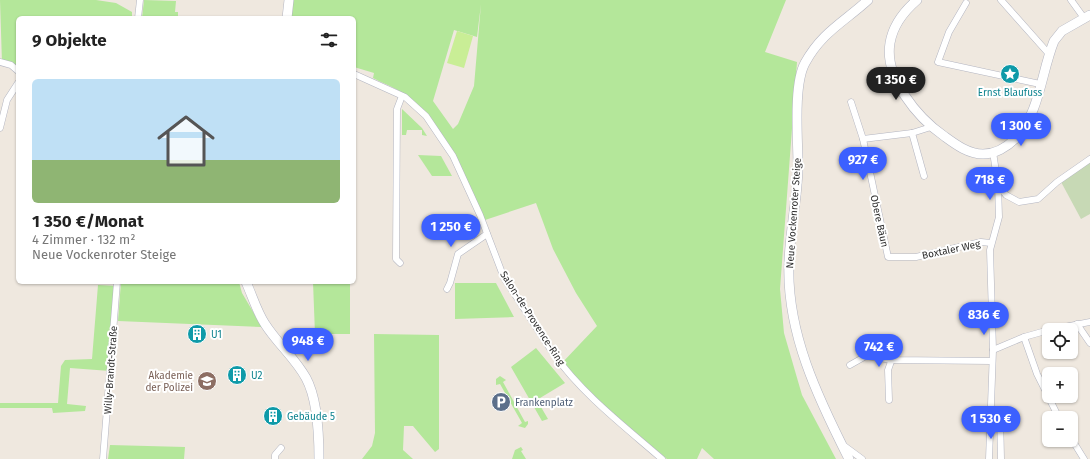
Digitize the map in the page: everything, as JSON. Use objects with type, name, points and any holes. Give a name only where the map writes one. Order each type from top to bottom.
[{"type":"main road","points":[[287,16],[289,0]]},
{"type":"main road","name":"Neue Vockenroter Steige","points":[[849,459],[813,381],[800,345],[792,311],[788,262],[798,171],[798,96],[800,78],[804,64],[820,40],[868,0]]},
{"type":"main road","points":[[916,0],[904,12],[895,27],[889,51],[895,75],[910,104],[930,127],[958,146],[982,154],[993,152],[1011,143],[1025,126],[1035,102],[1054,41],[1062,31],[1087,17]]},
{"type":"main road","points":[[247,284],[264,323],[307,378],[315,408],[319,459]]},
{"type":"street","points":[[138,16],[140,0]]},
{"type":"street","points":[[1001,0],[1049,54]]},
{"type":"street","points":[[1071,0],[1087,17]]},
{"type":"street","points":[[966,2],[949,32],[938,62],[1040,84]]},
{"type":"street","points":[[0,62],[10,65],[16,70]]},
{"type":"street","name":"Salon-de-Provence-Ring","points":[[356,75],[402,96],[426,116],[453,156],[480,215],[504,278],[561,364],[593,398],[662,459]]},
{"type":"street","points":[[0,128],[7,100],[16,86]]},
{"type":"street","points":[[400,263],[396,259],[397,155],[398,105],[402,96]]},
{"type":"street","name":"Obere Bäun","points":[[851,102],[863,139],[888,256]]},
{"type":"street","points":[[863,139],[912,133],[930,127]]},
{"type":"street","points":[[912,133],[924,176]]},
{"type":"street","points":[[989,459],[993,350],[990,286],[991,243],[999,217],[998,185],[993,152]]},
{"type":"street","points":[[998,185],[1006,195],[1019,202],[1038,199],[1057,182],[1090,159]]},
{"type":"street","points":[[447,289],[458,254],[487,234]]},
{"type":"street","name":"Boxtaler Weg","points":[[888,256],[916,257],[982,242],[991,243]]},
{"type":"street","name":"Willy-Brandt-Straße","points":[[103,459],[117,284]]},
{"type":"street","points":[[1078,324],[1090,322]]},
{"type":"street","points":[[1078,325],[1090,343]]},
{"type":"street","points":[[993,350],[1024,337],[1042,332]]},
{"type":"street","points":[[1024,337],[1037,374],[1056,411]]},
{"type":"street","points":[[889,400],[888,370],[898,342]]},
{"type":"street","points":[[850,365],[866,356],[892,360],[992,361]]},
{"type":"street","points":[[990,413],[1000,413],[1001,459]]},
{"type":"street","name":"Neue Vockenroter Steige","points":[[842,444],[862,459]]},
{"type":"street","points":[[1077,447],[1084,459]]},
{"type":"street","points":[[275,459],[275,455],[281,448]]},
{"type":"green space","points":[[0,0],[96,0],[116,3],[132,12],[132,16],[16,16],[16,70],[2,63]]},
{"type":"green space","points":[[144,0],[176,1],[175,12],[178,12],[178,16],[142,16]]},
{"type":"green space","points":[[289,0],[786,0],[765,52],[797,62],[780,289],[784,333],[802,395],[836,459],[714,459],[702,448],[697,459],[667,459],[630,428],[615,419],[561,364],[597,326],[576,293],[553,249],[536,203],[482,221],[459,169],[429,121],[417,107],[400,92],[373,78],[374,73],[356,68],[356,16],[287,16]],"holes":[[[481,4],[474,86],[458,124],[453,129],[433,101],[454,30],[477,37]]]},
{"type":"green space","points":[[457,31],[473,36],[464,68],[447,63]]},
{"type":"green space","points":[[402,109],[422,128],[427,136],[422,135],[422,130],[407,130],[406,135],[402,135]]},
{"type":"green space","points":[[418,155],[441,156],[452,176],[432,176]]},
{"type":"green space","points":[[1090,159],[1090,214],[1081,219],[1060,180]]},
{"type":"green space","points":[[455,283],[496,283],[514,317],[455,319]]},
{"type":"green space","points":[[121,284],[240,284],[242,293],[262,327],[118,321]]},
{"type":"green space","points":[[313,284],[350,284],[350,334],[315,334]]},
{"type":"green space","points":[[98,285],[117,286],[110,371],[70,368],[67,404],[86,406],[85,411],[53,413],[52,408],[0,408],[0,403],[58,403],[61,366],[65,360],[92,359]]},
{"type":"green space","points":[[374,334],[439,335],[439,449],[435,452],[413,426],[404,426],[403,450],[413,459],[362,459],[372,446],[375,433]]},
{"type":"green space","points":[[536,348],[565,383],[540,398],[541,407],[548,419],[542,421],[511,367]]},
{"type":"green space","points":[[500,376],[506,380],[503,382],[525,422],[528,421],[525,428],[518,426],[522,423],[500,384],[496,385],[496,379]]},
{"type":"green space","points":[[110,445],[185,447],[184,459],[108,459]]},
{"type":"green space","points":[[521,447],[523,450],[521,451],[526,459],[512,459],[515,450]]},
{"type":"place","name":"Ernst Blaufuss","points":[[1010,74]]},
{"type":"place","name":"U1","points":[[197,334]]},
{"type":"place","name":"U2","points":[[237,375]]},
{"type":"place","name":"Akademie der Polizei","points":[[207,381]]},
{"type":"place","name":"Frankenplatz","points":[[501,402]]},
{"type":"place","name":"Gebäude 5","points":[[273,416]]}]
